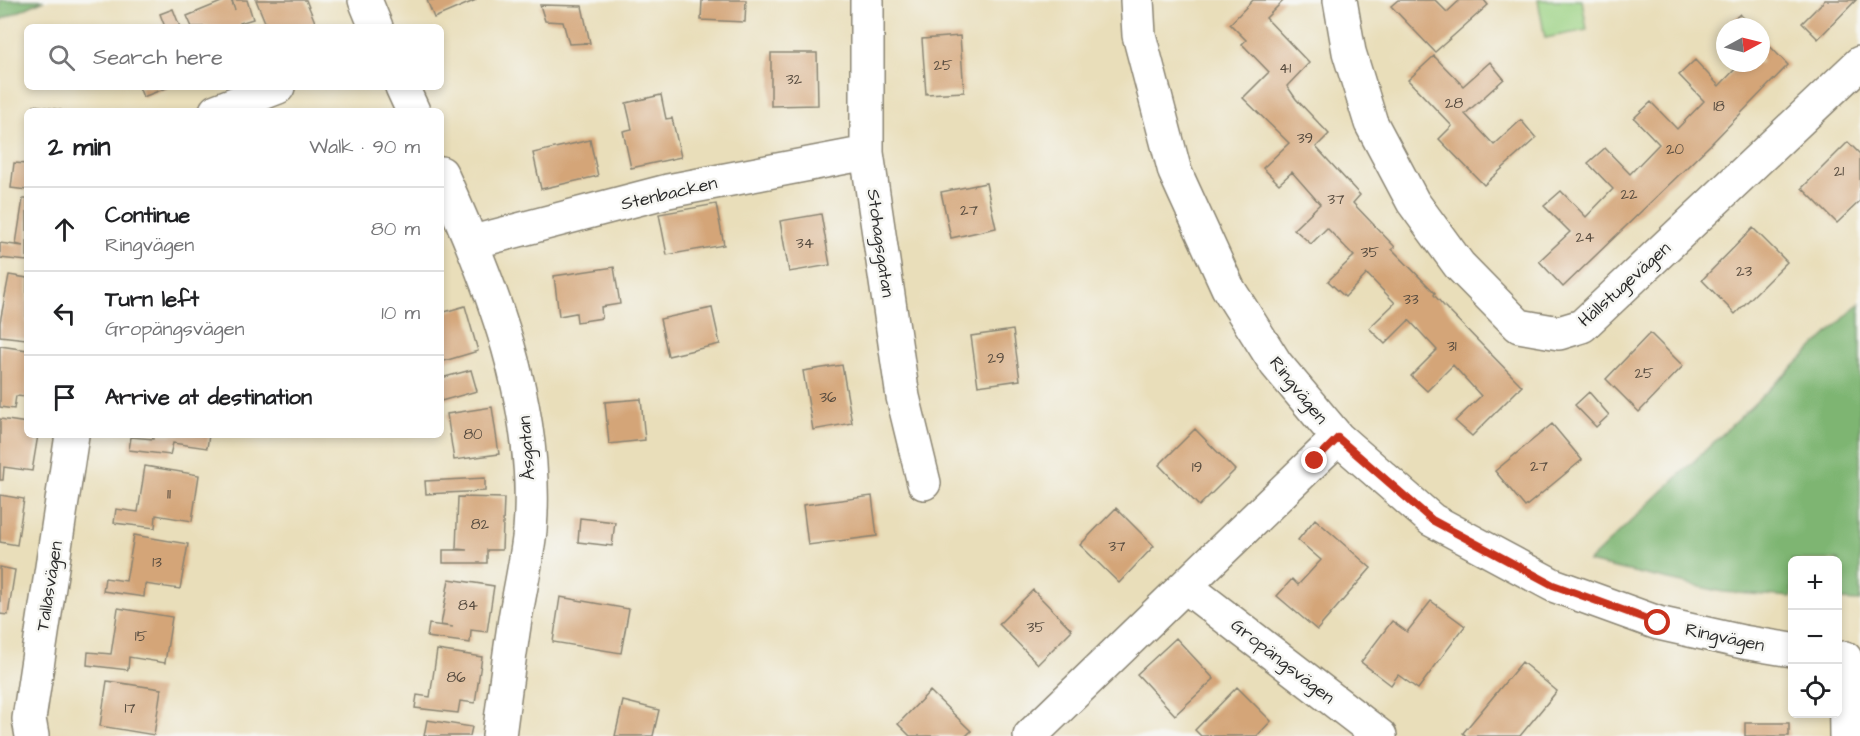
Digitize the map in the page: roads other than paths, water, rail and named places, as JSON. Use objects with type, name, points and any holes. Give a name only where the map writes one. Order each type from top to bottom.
[{"type":"street","points":[[365,0],[375,24]]},
{"type":"street","name":"Stohagsgatan","points":[[867,0],[867,153],[903,397],[924,483]]},
{"type":"street","name":"Ringvägen","points":[[1137,0],[1140,35],[1174,172],[1228,288],[1276,364],[1338,438],[1432,520],[1553,585],[1658,623],[1788,649]]},
{"type":"street","name":"Hällstugevägen","points":[[1340,0],[1349,52],[1371,123],[1413,202],[1459,265],[1519,326],[1559,333],[1582,326],[1860,63]]},
{"type":"street","points":[[224,108],[270,90]]},
{"type":"street","points":[[403,90],[412,108]]},
{"type":"street","name":"Stenbacken","points":[[473,242],[668,191],[867,153]]},
{"type":"street","name":"Åsgatan","points":[[444,179],[473,242],[504,336],[524,408],[530,474],[530,530],[499,736]]},
{"type":"street","name":"Tallåsvägen","points":[[32,736],[28,719],[72,438]]},
{"type":"street","points":[[1029,736],[1338,438]]},
{"type":"street","name":"Gropängsvägen","points":[[1185,586],[1380,736]]},
{"type":"street","points":[[1846,736],[1847,657]]}]
